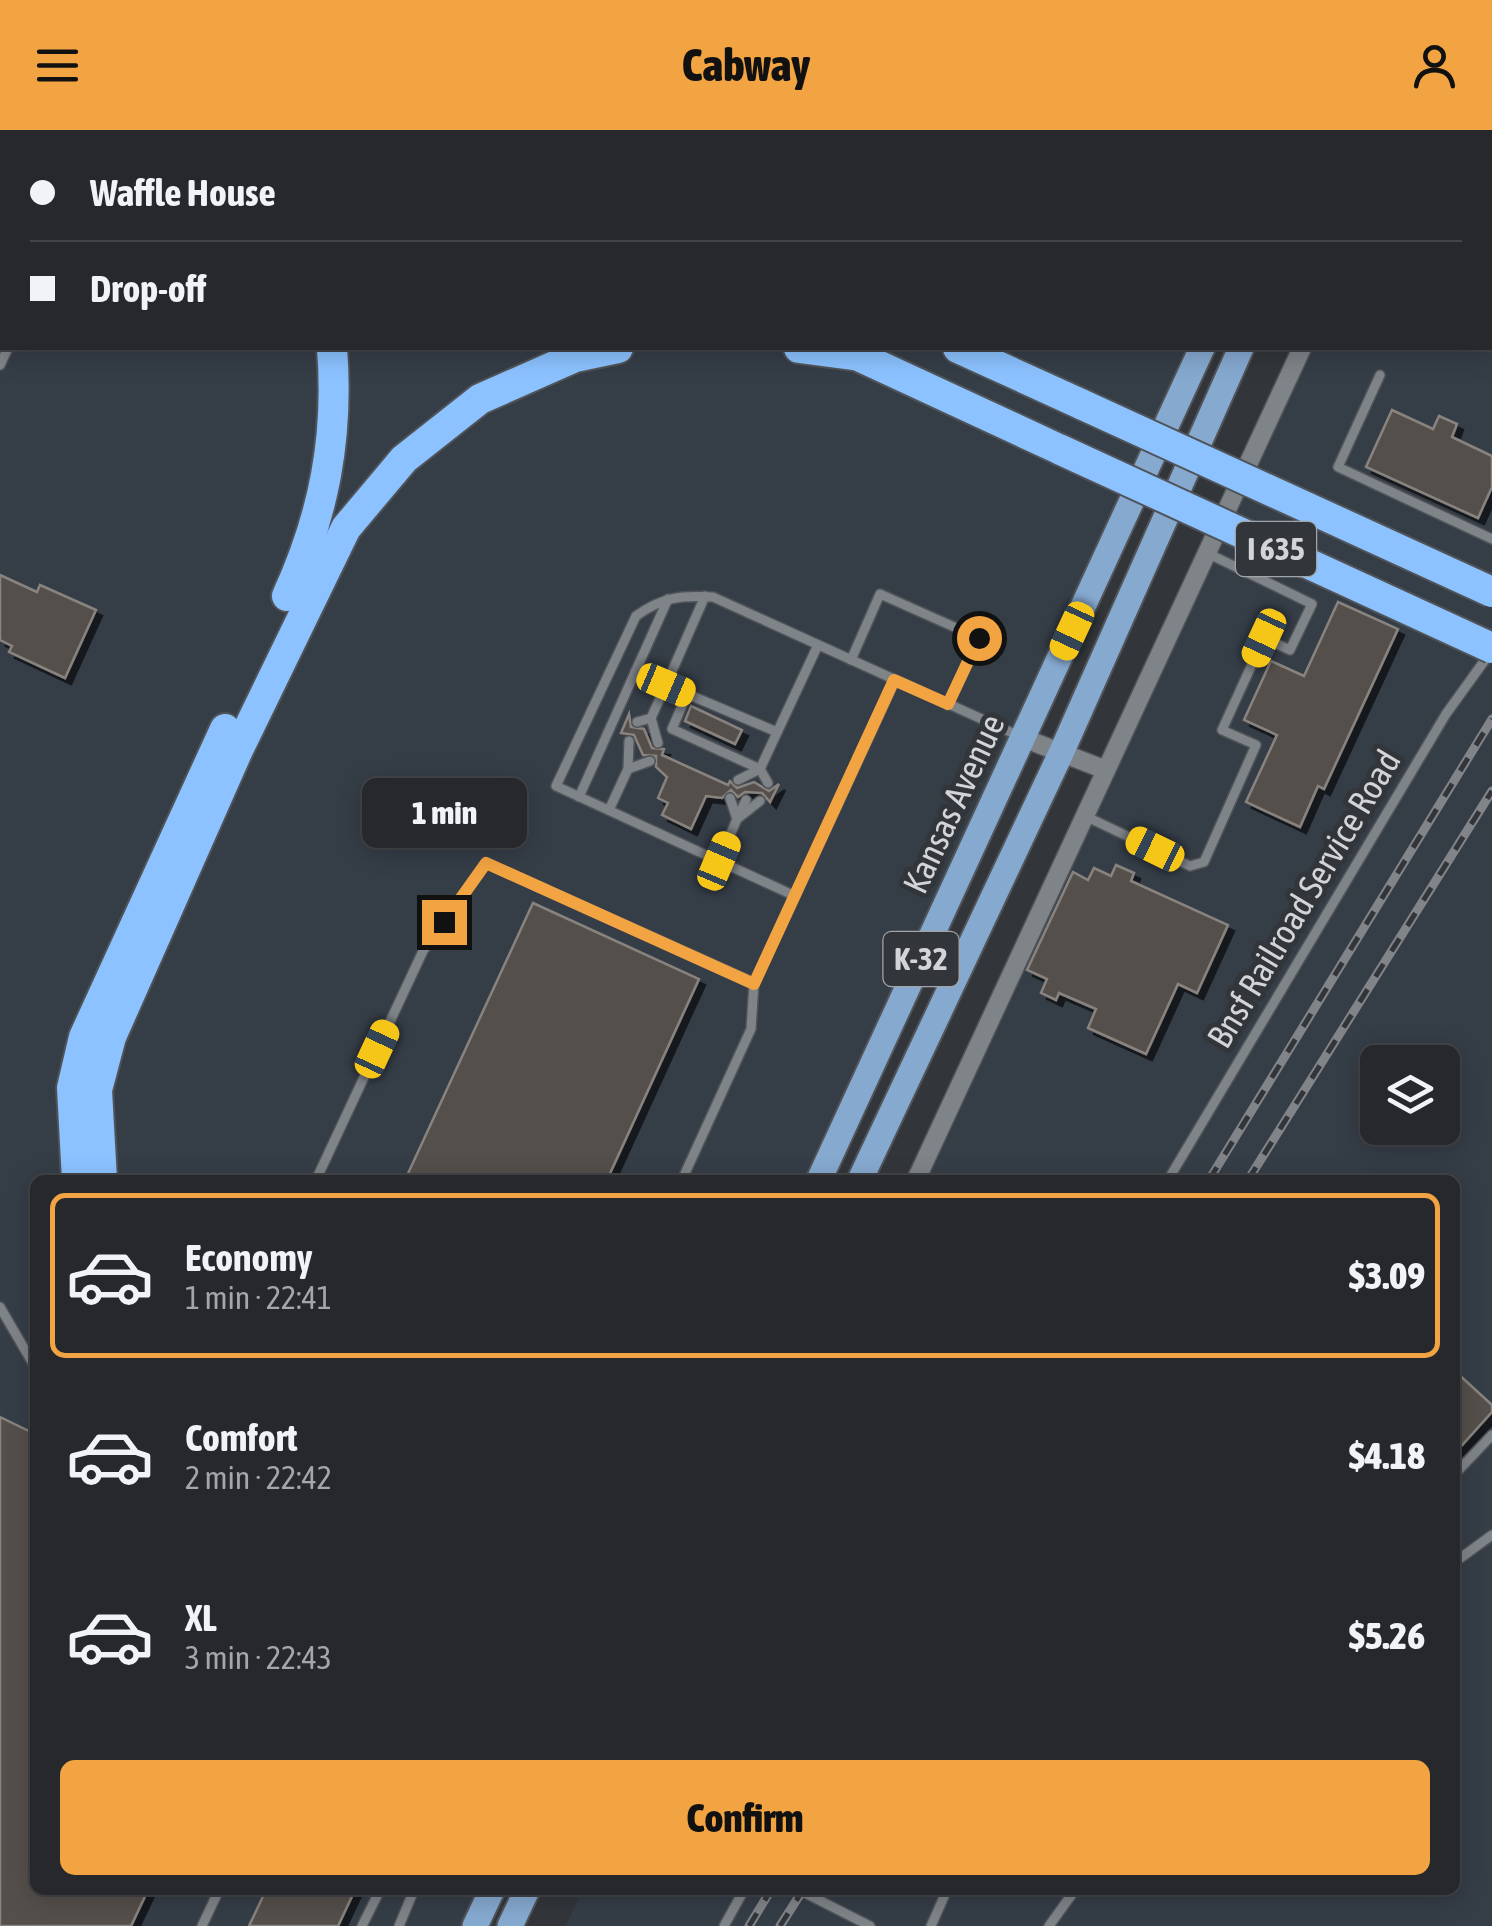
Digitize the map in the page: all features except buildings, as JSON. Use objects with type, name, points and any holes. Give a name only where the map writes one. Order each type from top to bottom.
[{"type":"highway","points":[[77,1175],[72,1088],[84,1037],[314,532],[325,494],[335,420],[332,350]]},
{"type":"highway","points":[[102,1175],[97,1090],[112,1037],[238,750],[346,528],[404,458],[480,399],[575,357],[608,350]]},
{"type":"highway","points":[[825,350],[851,352]]},
{"type":"highway","name":"I 635","points":[[962,350],[1492,592]]},
{"type":"highway","name":"I 635","points":[[851,352],[1492,649]]},
{"type":"main road","name":"Kansas Avenue","points":[[821,1175],[1201,350]]},
{"type":"main road","name":"K-32","points":[[862,1175],[1062,751],[1240,350]]},
{"type":"main road","points":[[476,1926],[490,1895]]},
{"type":"main road","points":[[510,1926],[525,1895]]},
{"type":"street","points":[[918,1175],[1301,350]]},
{"type":"street","points":[[1023,738],[1106,770]]},
{"type":"lane","points":[[1380,375],[1338,467],[1492,539]]},
{"type":"lane","points":[[1085,816],[1190,866],[1198,867],[1204,862],[1256,745],[1222,730],[1264,638],[1290,650],[1312,604],[1207,553]]},
{"type":"lane","points":[[851,660],[880,594],[979,638],[948,704]]},
{"type":"lane","points":[[795,896],[556,786],[636,616],[668,599],[705,596],[1023,738]]},
{"type":"lane","points":[[642,726],[651,718],[705,596]]},
{"type":"lane","points":[[580,797],[668,599]]},
{"type":"lane","points":[[754,782],[818,644]]},
{"type":"lane","name":"Bnsf Railroad Service Road","points":[[1171,1175],[1446,714],[1492,649]]},
{"type":"lane","points":[[636,672],[688,694],[730,718],[778,732]]},
{"type":"lane","points":[[684,1175],[751,1029],[754,984],[894,680]]},
{"type":"lane","points":[[688,694],[672,729],[760,769],[768,783]]},
{"type":"lane","points":[[651,718],[658,743]]},
{"type":"lane","points":[[696,740],[701,728]]},
{"type":"lane","points":[[716,749],[721,738]]},
{"type":"lane","points":[[609,810],[628,769],[633,744]]},
{"type":"lane","points":[[628,769],[650,761]]},
{"type":"lane","points":[[738,780],[760,769]]},
{"type":"lane","points":[[730,798],[737,819]]},
{"type":"lane","points":[[719,861],[746,800]]},
{"type":"lane","points":[[737,819],[760,801]]},
{"type":"lane","points":[[318,1175],[423,951],[486,863],[754,984]]},
{"type":"lane","points":[[0,1307],[30,1358]]},
{"type":"lane","points":[[1460,1469],[1492,1435]]},
{"type":"lane","points":[[1460,1558],[1492,1535]]},
{"type":"lane","points":[[202,1926],[216,1895]]},
{"type":"lane","points":[[362,1926],[378,1895]]},
{"type":"lane","points":[[398,1926],[412,1895]]},
{"type":"lane","points":[[724,1926],[741,1895]]},
{"type":"lane","points":[[809,1895],[870,1926]]},
{"type":"lane","points":[[931,1926],[945,1895]]},
{"type":"lane","points":[[1049,1926],[1071,1895]]},
{"type":"shaded area","points":[[0,350],[1200,350],[817,1175],[30,1175],[30,1895],[485,1895],[470,1926],[0,1926]]},
{"type":"shaded area","points":[[1309,350],[1492,350],[1492,1926],[566,1926],[580,1895],[1460,1895],[1460,1175],[930,1175]]},
{"type":"railway","points":[[1212,1175],[1492,719]]},
{"type":"railway","points":[[1251,1175],[1492,791]]},
{"type":"railway","points":[[749,1926],[768,1895]]},
{"type":"railway","points":[[780,1926],[800,1895]]},
{"type":"route","points":[[444,922],[486,863],[754,984],[894,680],[948,704],[979,638]]}]
